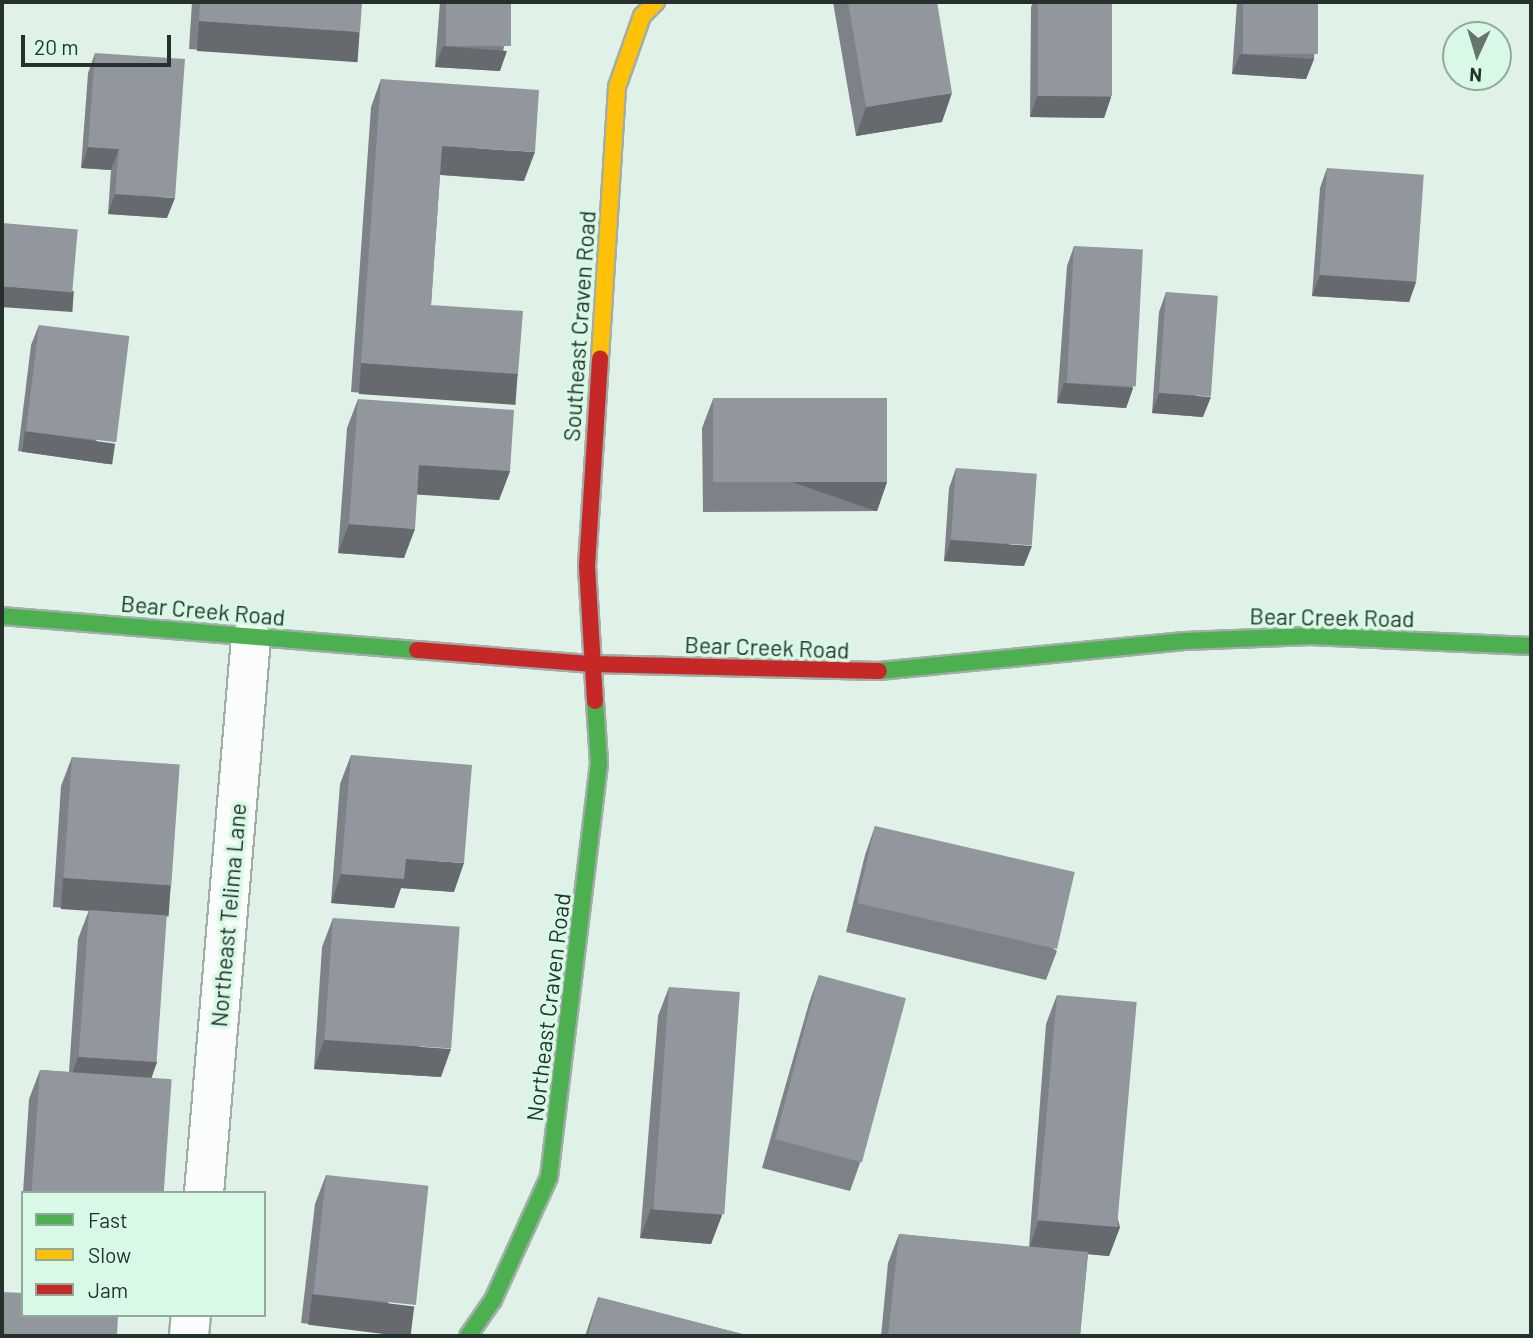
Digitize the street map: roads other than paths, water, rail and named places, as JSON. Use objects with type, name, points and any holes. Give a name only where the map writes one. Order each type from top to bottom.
[{"type":"street","name":"Southeast Craven Road","points":[[592,664],[587,566],[617,87],[642,16],[656,2]]},
{"type":"street","name":"Bear Creek Road","points":[[2,616],[592,664],[859,673],[1185,641],[1310,636],[1531,646]]},
{"type":"street","name":"Northeast Telima Lane","points":[[204,1191],[251,638]]},
{"type":"street","name":"Northeast Craven Road","points":[[468,1336],[493,1300],[549,1177],[568,1052],[598,763],[592,664]]},
{"type":"street","points":[[189,1336],[191,1317]]}]
